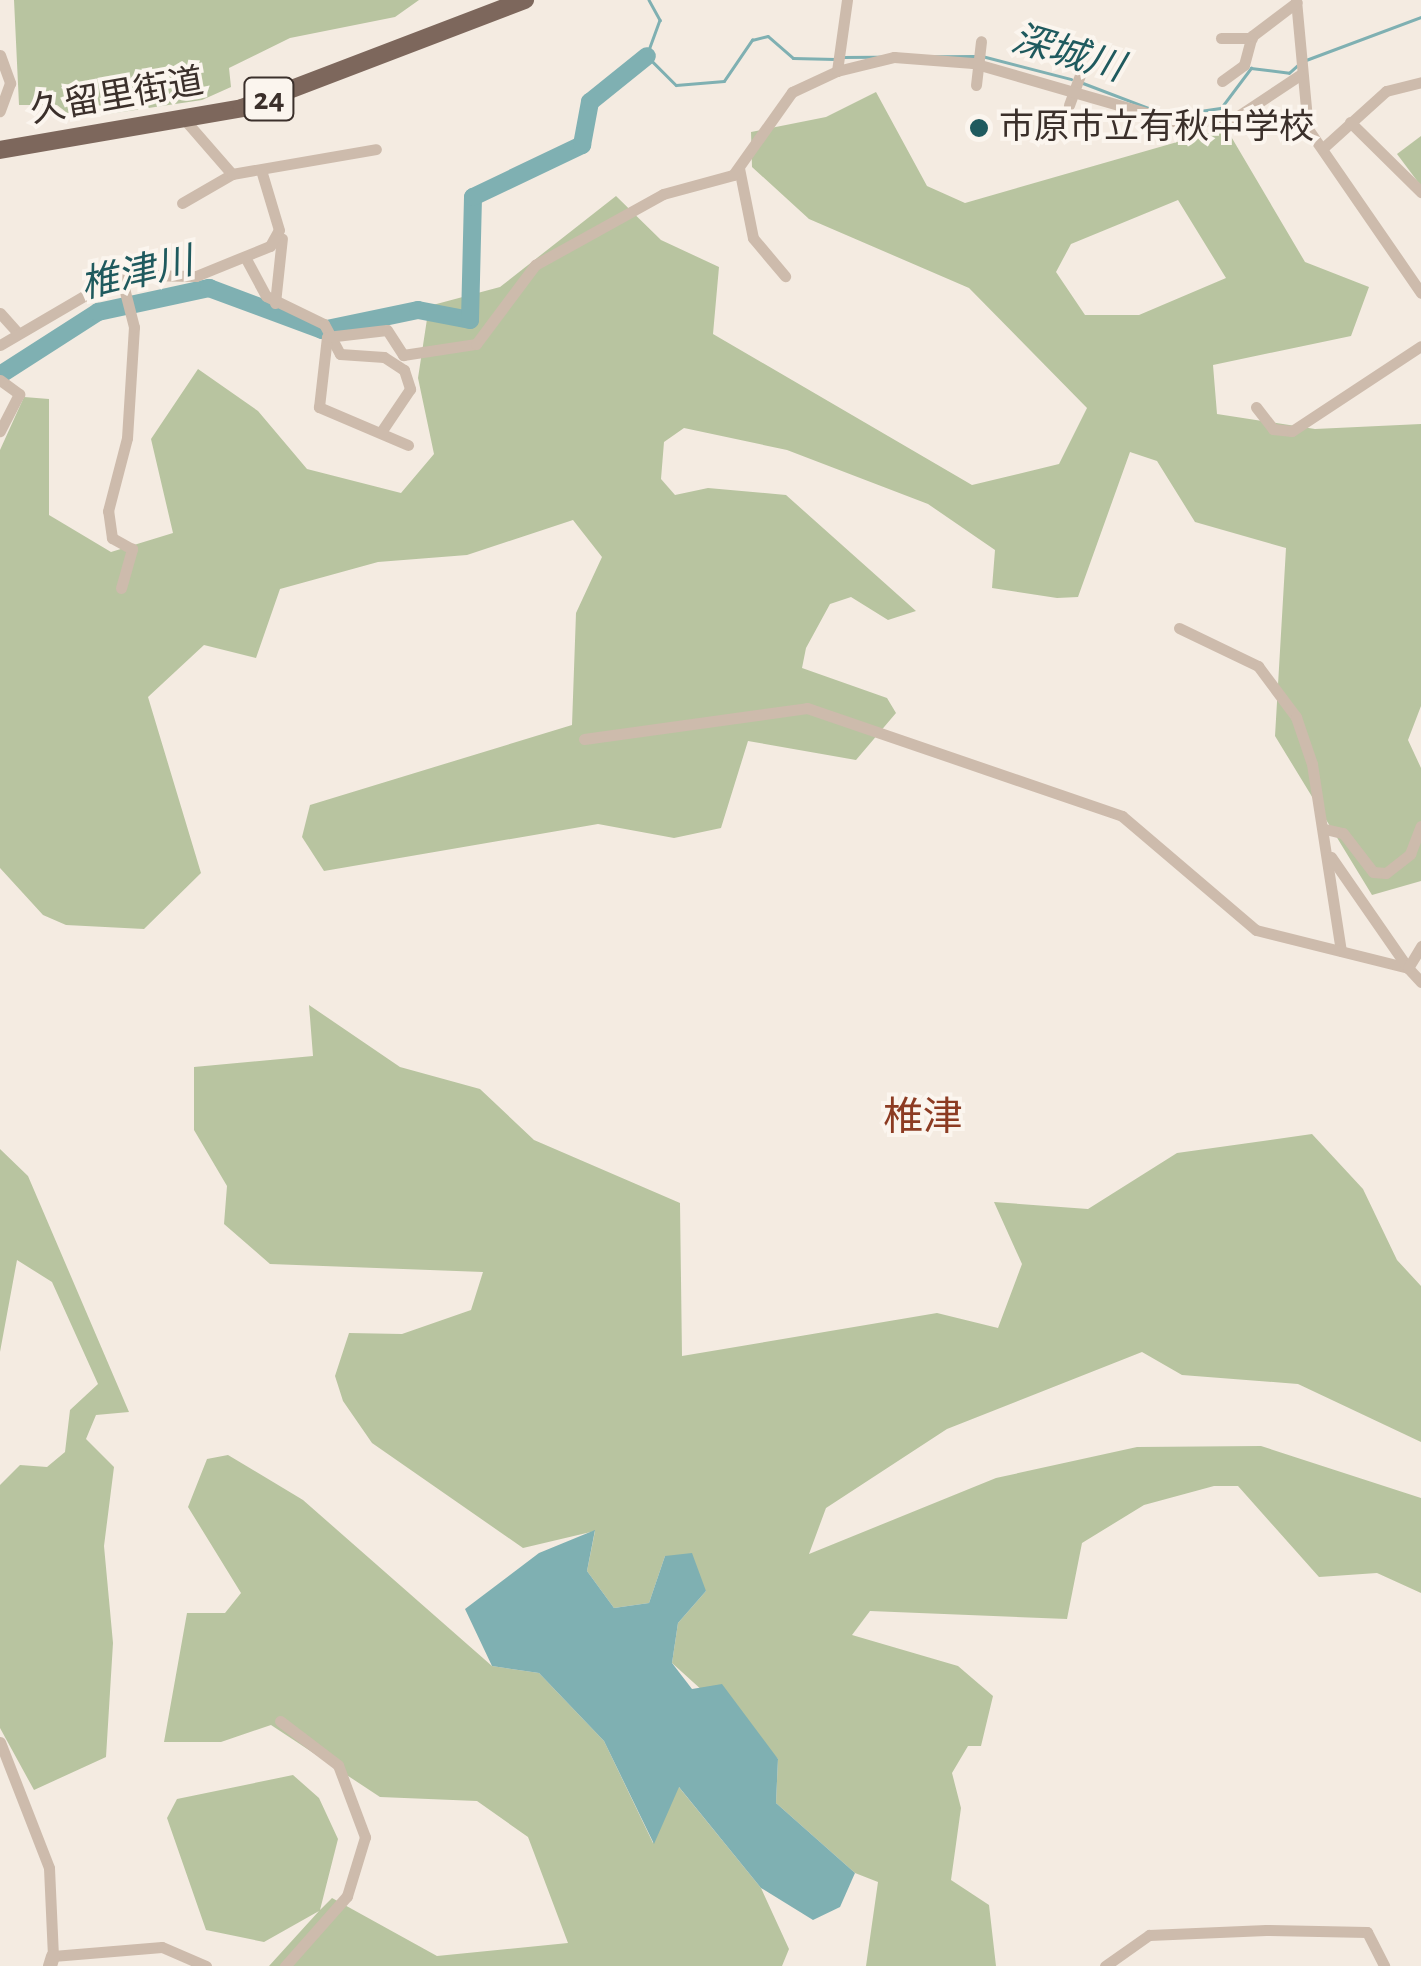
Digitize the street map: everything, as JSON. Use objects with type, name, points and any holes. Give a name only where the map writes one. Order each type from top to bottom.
[{"type":"main road","name":"久留里街道","points":[[0,150],[273,98],[518,2]]},
{"type":"street","points":[[837,71],[847,0]]},
{"type":"street","points":[[1222,81],[1244,64],[1252,38],[1296,1]]},
{"type":"street","points":[[1296,1],[1300,107],[1323,148],[1421,293]]},
{"type":"street","points":[[1220,38],[1252,38]]},
{"type":"street","points":[[976,85],[981,41]]},
{"type":"street","points":[[0,55],[10,83],[0,111]]},
{"type":"street","points":[[327,337],[387,330],[404,355],[476,344],[519,281],[566,242],[739,168],[792,92],[837,71],[894,58],[973,63],[1181,123],[1235,118],[1300,75]]},
{"type":"street","points":[[1069,105],[1083,68]]},
{"type":"street","points":[[1323,148],[1386,92],[1421,82]]},
{"type":"street","points":[[184,118],[232,174]]},
{"type":"street","points":[[1350,122],[1421,192]]},
{"type":"street","points":[[182,203],[232,174],[376,150]]},
{"type":"street","points":[[739,168],[753,238],[786,276]]},
{"type":"street","points":[[261,170],[279,230],[275,303]]},
{"type":"street","points":[[0,345],[16,332],[122,280],[196,276],[270,246],[279,230]]},
{"type":"street","points":[[245,256],[275,303],[324,324],[327,337],[319,408],[408,445]]},
{"type":"street","points":[[121,588],[132,549],[112,538],[108,511],[126,438],[134,328],[122,280]]},
{"type":"street","points":[[0,313],[16,332]]},
{"type":"street","points":[[327,337],[348,359],[384,358],[410,379],[381,432]]},
{"type":"street","points":[[1256,407],[1273,429],[1292,430],[1421,346]]},
{"type":"street","points":[[0,380],[18,394],[0,431]]},
{"type":"street","points":[[1179,628],[1258,666],[1296,717],[1339,889],[1341,951]]},
{"type":"street","points":[[584,739],[807,708],[1122,816],[1256,930],[1408,968]]},
{"type":"street","points":[[1325,829],[1343,833],[1373,872],[1386,873],[1410,854],[1421,826]]},
{"type":"street","points":[[1339,889],[1421,982]]},
{"type":"street","points":[[1408,968],[1421,946]]},
{"type":"street","points":[[280,1721],[338,1765],[365,1837],[347,1896],[284,1966]]},
{"type":"street","points":[[0,1742],[49,1868],[51,1961],[162,1946],[206,1966]]},
{"type":"street","points":[[1106,1966],[1148,1935],[1266,1930],[1367,1932],[1384,1966]]},
{"type":"green space","points":[[14,0],[419,0],[395,17],[290,38],[229,68],[231,87],[202,100],[75,119],[57,105],[19,105]]},
{"type":"green space","points":[[876,92],[927,186],[965,203],[1226,128],[1305,262],[1369,287],[1351,336],[1213,365],[1217,414],[1315,429],[1421,424],[1421,706],[1408,740],[1421,768],[1421,881],[1372,895],[1275,736],[1286,548],[1195,522],[1157,461],[1130,452],[1078,597],[1057,598],[992,588],[995,550],[928,504],[787,450],[684,428],[664,442],[661,479],[675,495],[708,488],[786,495],[916,611],[888,620],[851,597],[830,604],[806,648],[802,668],[887,698],[896,713],[856,760],[748,741],[721,828],[674,838],[598,824],[324,871],[302,837],[310,805],[572,725],[576,613],[602,557],[573,520],[467,555],[378,562],[280,589],[256,658],[204,645],[148,697],[201,873],[144,929],[66,925],[43,915],[0,868],[0,450],[24,397],[49,399],[49,515],[111,552],[173,533],[151,439],[198,369],[258,411],[307,469],[401,493],[434,454],[418,378],[429,306],[500,287],[616,196],[661,240],[719,267],[713,334],[972,485],[1059,464],[1087,408],[969,288],[809,219],[752,167],[751,132],[826,117]],"holes":[[[1178,200],[1226,278],[1139,315],[1085,315],[1056,272],[1071,244]]]},
{"type":"green space","points":[[1421,136],[1421,186],[1397,154]]},
{"type":"green space","points":[[309,1005],[400,1067],[480,1089],[534,1140],[680,1203],[682,1356],[937,1313],[998,1328],[1022,1264],[994,1202],[1088,1209],[1177,1153],[1312,1134],[1363,1189],[1397,1260],[1421,1286],[1421,1442],[1298,1384],[1182,1375],[1142,1352],[947,1429],[826,1508],[809,1554],[996,1478],[1137,1447],[1261,1446],[1421,1498],[1421,1593],[1377,1573],[1319,1577],[1238,1486],[1214,1486],[1144,1505],[1082,1543],[1067,1619],[870,1611],[852,1635],[958,1666],[993,1696],[981,1746],[968,1746],[952,1773],[961,1808],[951,1880],[989,1905],[996,1966],[866,1966],[878,1882],[855,1873],[776,1803],[778,1759],[672,1663],[678,1623],[706,1591],[665,1556],[649,1603],[614,1608],[587,1571],[595,1531],[523,1548],[372,1443],[343,1401],[335,1376],[349,1333],[402,1334],[471,1310],[483,1272],[270,1264],[224,1224],[227,1186],[194,1130],[194,1067],[313,1056]]},
{"type":"green space","points":[[0,1149],[28,1176],[129,1412],[96,1415],[86,1439],[114,1467],[104,1546],[113,1643],[106,1757],[34,1790],[0,1728],[0,1485],[20,1465],[47,1467],[65,1452],[70,1410],[98,1384],[52,1282],[17,1260],[0,1352]]},
{"type":"green space","points":[[228,1455],[303,1500],[492,1666],[539,1673],[604,1741],[653,1843],[678,1786],[761,1888],[789,1949],[782,1966],[269,1966],[319,1911],[264,1942],[206,1930],[167,1818],[177,1799],[293,1775],[319,1798],[338,1839],[320,1910],[332,1898],[437,1956],[568,1943],[528,1837],[477,1801],[380,1797],[271,1725],[221,1742],[164,1742],[187,1613],[225,1613],[241,1593],[188,1507],[207,1459]]},
{"type":"water","points":[[595,1530],[587,1571],[614,1608],[649,1603],[665,1556],[692,1553],[706,1591],[678,1623],[672,1663],[692,1689],[722,1684],[778,1759],[776,1803],[855,1873],[840,1907],[813,1920],[761,1888],[679,1787],[654,1844],[604,1741],[539,1673],[492,1666],[465,1609],[539,1553]]},
{"type":"waterway","name":"深城川","points":[[649,0],[660,20],[647,56],[676,85],[724,81],[752,40],[768,36],[793,58],[835,59]]},
{"type":"waterway","name":"深城川","points":[[1306,60],[1421,17]]},
{"type":"waterway","name":"椎津川","points":[[0,375],[98,312],[209,288],[322,330],[418,310],[470,320],[473,197],[582,145],[590,102],[647,56]]},
{"type":"waterway","points":[[843,57],[974,56]]},
{"type":"waterway","name":"深城川","points":[[982,56],[1071,79]]},
{"type":"waterway","name":"深城川","points":[[1173,115],[1221,108],[1251,68],[1289,73],[1299,64]]},
{"type":"waterway","name":"深城川","points":[[1083,83],[1151,109]]},
{"type":"place","name":"市原市立有秋中学校","points":[[979,128]]},
{"type":"district","name":"椎津","points":[[923,1118]]}]
